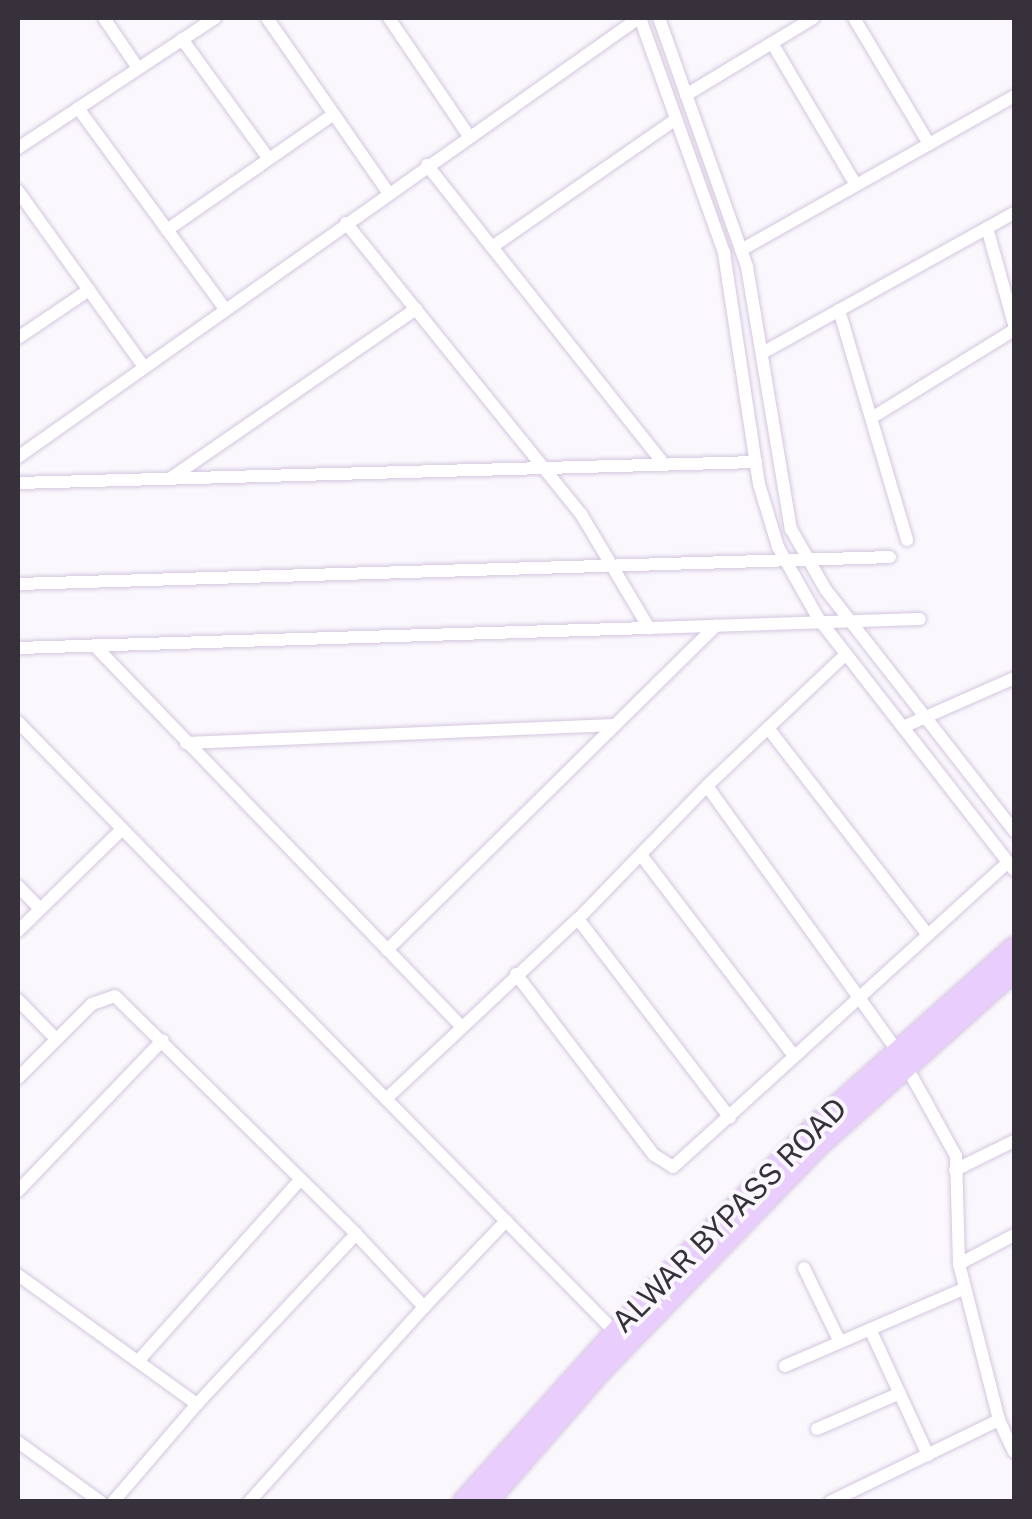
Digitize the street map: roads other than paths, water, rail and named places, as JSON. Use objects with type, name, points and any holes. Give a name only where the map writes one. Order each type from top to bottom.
[{"type":"main road","name":"ALWAR BYPASS ROAD","points":[[463,1502],[613,1330],[1014,947]]},
{"type":"main road","name":"ALWAR BYPASS ROAD","points":[[487,1502],[658,1310],[901,1057],[1014,971]]},
{"type":"street","points":[[104,18],[138,68]]},
{"type":"street","points":[[18,148],[216,18]]},
{"type":"street","points":[[266,18],[388,192]]},
{"type":"street","points":[[389,18],[469,136]]},
{"type":"street","points":[[18,456],[640,18],[724,253],[756,462],[784,560],[818,618],[1012,866],[856,996],[683,1163],[664,1165],[516,974]]},
{"type":"street","points":[[659,18],[740,250],[764,352],[780,495],[804,559],[1014,832]]},
{"type":"street","points":[[686,95],[813,18]]},
{"type":"street","points":[[854,18],[930,144]]},
{"type":"street","points":[[182,40],[269,160]]},
{"type":"street","points":[[772,43],[856,185]]},
{"type":"street","points":[[740,250],[1014,96]]},
{"type":"street","points":[[78,108],[225,309]]},
{"type":"street","points":[[167,230],[334,114]]},
{"type":"street","points":[[492,247],[676,120]]},
{"type":"street","points":[[427,165],[666,464]]},
{"type":"street","points":[[18,191],[144,367]]},
{"type":"street","points":[[764,352],[1014,214]]},
{"type":"street","points":[[346,223],[545,468],[611,564],[649,628]]},
{"type":"street","points":[[873,417],[1014,327],[988,228]]},
{"type":"street","points":[[18,338],[89,290]]},
{"type":"street","points":[[169,479],[416,309]]},
{"type":"street","points":[[840,310],[907,540]]},
{"type":"street","points":[[18,483],[756,462]]},
{"type":"street","points":[[18,584],[890,556]]},
{"type":"street","points":[[18,648],[649,628],[818,618],[920,619]]},
{"type":"street","points":[[388,950],[716,625]]},
{"type":"street","points":[[94,645],[460,1024]]},
{"type":"street","points":[[386,1099],[460,1024],[578,920],[707,786],[846,654]]},
{"type":"street","points":[[903,727],[1014,678]]},
{"type":"street","points":[[18,722],[613,1330]]},
{"type":"street","points":[[186,743],[614,726]]},
{"type":"street","points":[[768,728],[927,934]]},
{"type":"street","points":[[707,786],[901,1057],[951,1142],[959,1264],[999,1420],[1014,1452]]},
{"type":"street","points":[[18,930],[122,829]]},
{"type":"street","points":[[640,855],[794,1056]]},
{"type":"street","points":[[18,886],[40,908]]},
{"type":"street","points":[[578,920],[730,1118]]},
{"type":"street","points":[[18,1078],[92,1004],[115,996],[356,1234],[424,1307]]},
{"type":"street","points":[[18,1000],[56,1040]]},
{"type":"street","points":[[18,1191],[163,1040]]},
{"type":"street","points":[[955,1170],[1014,1141]]},
{"type":"street","points":[[140,1359],[301,1179]]},
{"type":"street","points":[[249,1502],[506,1221]]},
{"type":"street","points":[[113,1502],[197,1404],[356,1234]]},
{"type":"street","points":[[959,1264],[1014,1235]]},
{"type":"street","points":[[804,1268],[840,1342]]},
{"type":"street","points":[[18,1275],[140,1359],[197,1404]]},
{"type":"street","points":[[784,1366],[964,1288]]},
{"type":"street","points":[[870,1329],[928,1454]]},
{"type":"street","points":[[818,1430],[900,1394]]},
{"type":"street","points":[[830,1502],[999,1420]]},
{"type":"street","points":[[18,1442],[101,1502]]}]
